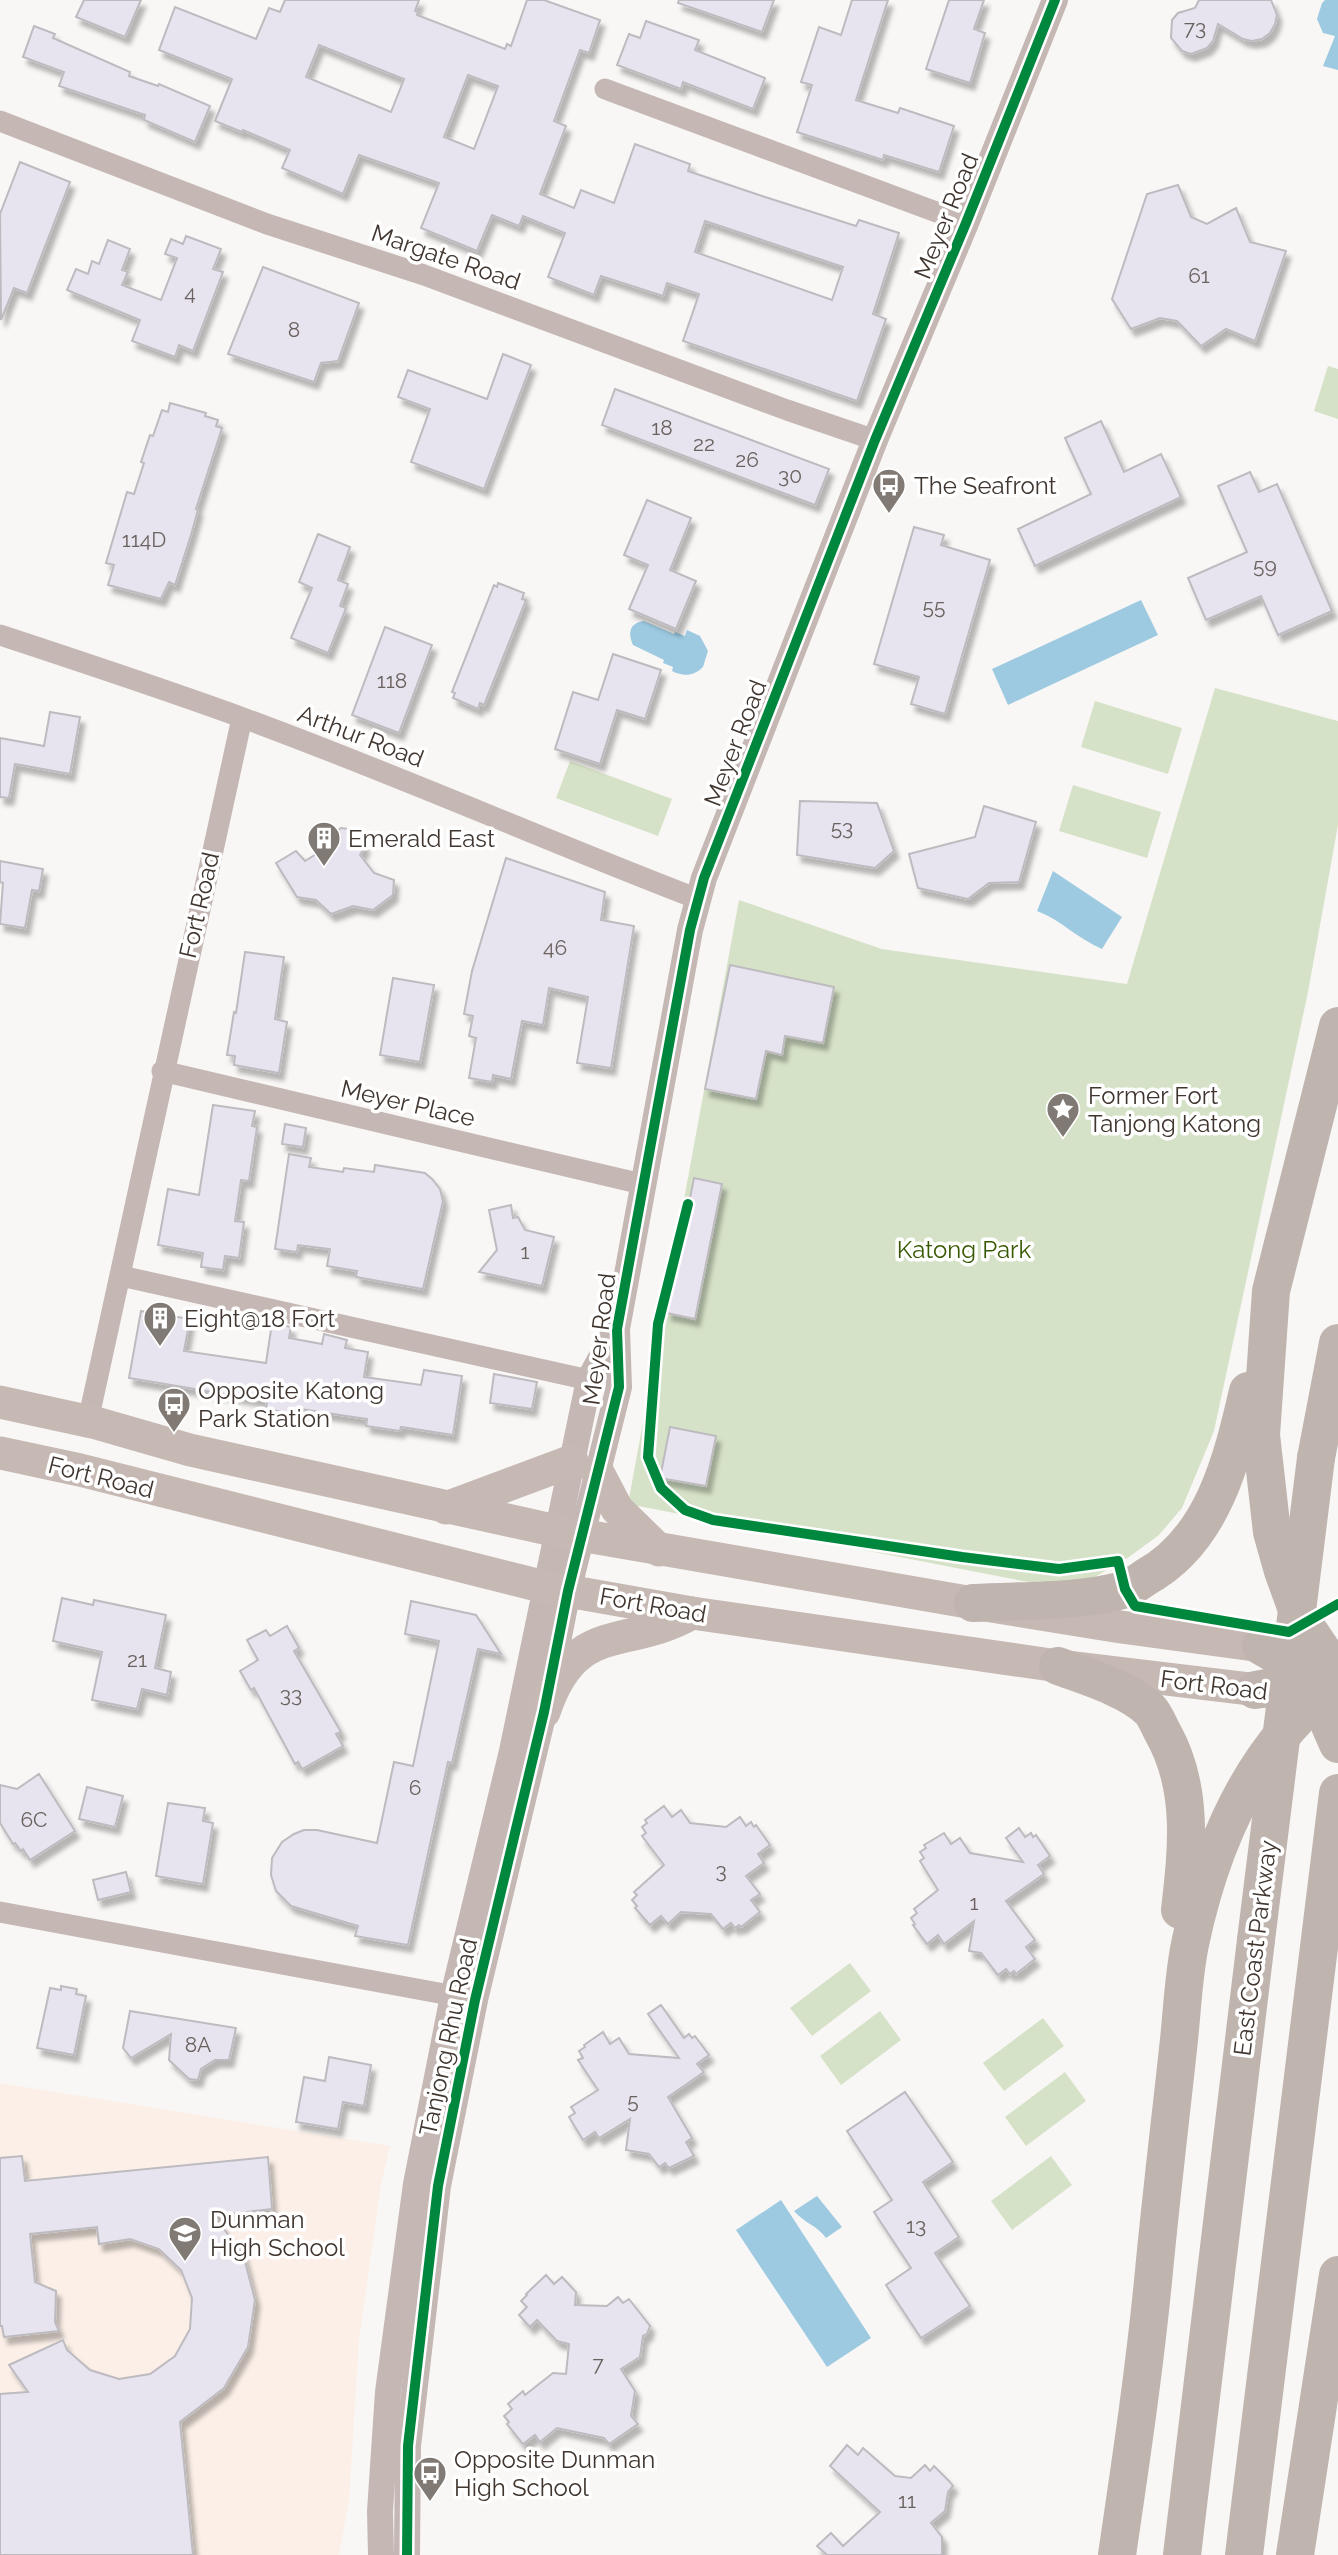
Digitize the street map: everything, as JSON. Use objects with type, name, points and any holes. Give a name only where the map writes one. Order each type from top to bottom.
[{"type":"highway","points":[[973,1603],[1082,1597],[1125,1590],[1167,1566],[1193,1535],[1216,1501],[1241,1422],[1338,1026]]},
{"type":"highway","points":[[1271,1291],[1261,1435],[1268,1507],[1283,1572],[1300,1618],[1329,1673],[1338,1744]]},
{"type":"highway","name":"East Coast Parkway","points":[[1182,2555],[1315,1458],[1338,1343]]},
{"type":"highway","points":[[1261,1646],[1289,1663],[1329,1673]]},
{"type":"highway","points":[[1058,1666],[1116,1688],[1150,1710],[1172,1749],[1185,1796],[1186,1858],[1175,1945],[1178,2049]]},
{"type":"highway","points":[[1255,1690],[1329,1673]]},
{"type":"highway","points":[[1117,2555],[1144,2370],[1189,1946],[1203,1891],[1239,1800],[1281,1734],[1329,1673]]},
{"type":"highway","points":[[1244,2555],[1338,1793]]},
{"type":"highway","points":[[1295,2555],[1338,2275]]},
{"type":"main road","name":"Fort Road","points":[[0,1402],[88,1421],[190,1450],[300,1472],[446,1508],[569,1534],[1121,1627],[1261,1646]]},
{"type":"main road","name":"Fort Road","points":[[0,1453],[80,1470],[557,1589],[692,1613],[1058,1666],[1255,1690]]},
{"type":"main road","points":[[446,1508],[585,1466],[617,1509],[659,1550]]},
{"type":"main road","points":[[544,1712],[551,1692],[570,1664],[585,1649],[602,1641],[660,1628],[692,1613]]},
{"type":"street","name":"Meyer Road","points":[[569,1534],[585,1466],[619,1387],[617,1329],[690,930],[704,878],[875,440],[1055,0]]},
{"type":"street","name":"Meyer Road","points":[[605,89],[966,223]]},
{"type":"street","name":"Margate Road","points":[[0,121],[268,224],[424,275],[875,440]]},
{"type":"street","name":"Arthur Road","points":[[0,635],[242,718],[500,818],[698,899]]},
{"type":"street","name":"Fort Road","points":[[88,1421],[121,1276],[162,1071],[242,718]]},
{"type":"street","name":"Meyer Place","points":[[162,1071],[642,1184]]},
{"type":"street","name":"Meyer Road","points":[[121,1276],[589,1380]]},
{"type":"street","name":"Meyer Road","points":[[585,1466],[589,1380],[617,1329]]},
{"type":"street","name":"Tanjong Rhu Road","points":[[381,2555],[380,2511],[385,2431],[407,2239],[464,1998],[512,1751],[557,1589],[569,1534]]},
{"type":"street","name":"Tanjong Rhu Road","points":[[407,2555],[408,2446],[438,2186],[464,1998],[544,1712],[557,1589]]},
{"type":"street","name":"Tanjong Rhu Road","points":[[0,1912],[464,1998]]},
{"type":"shaded area","name":"Dunman High School","points":[[0,2083],[390,2146],[381,2185],[359,2341],[349,2501],[339,2555],[0,2555]]},
{"type":"green space","points":[[1328,366],[1338,369],[1338,419],[1314,411]]},
{"type":"green space","name":"Katong Park","points":[[1215,688],[1338,721],[1338,825],[1308,992],[1214,1431],[1182,1508],[1159,1535],[1129,1557],[1093,1578],[1060,1583],[1028,1582],[628,1504],[739,900],[882,949],[1127,984]]},
{"type":"green space","points":[[1095,701],[1182,728],[1168,774],[1081,747]]},
{"type":"green space","points":[[570,761],[672,799],[658,836],[556,798]]},
{"type":"green space","points":[[1073,785],[1161,812],[1147,858],[1059,831]]},
{"type":"green space","points":[[850,1963],[871,1991],[812,2036],[790,2008]]},
{"type":"green space","points":[[880,2011],[901,2040],[841,2085],[820,2056]]},
{"type":"green space","points":[[1043,2018],[1064,2046],[1004,2091],[983,2063]]},
{"type":"green space","points":[[1065,2072],[1086,2101],[1026,2146],[1005,2117]]},
{"type":"green space","points":[[1051,2156],[1072,2185],[1012,2230],[991,2201]]},
{"type":"water","points":[[1325,0],[1338,0],[1338,70],[1323,66],[1335,36],[1323,33],[1317,19]]},
{"type":"water","points":[[1141,600],[1158,635],[1008,705],[992,669]]},
{"type":"water","points":[[644,621],[674,634],[675,632],[685,636],[687,630],[700,636],[708,651],[703,667],[692,674],[676,673],[672,671],[673,667],[663,663],[664,660],[633,645],[631,629],[635,624]]},
{"type":"water","points":[[1053,871],[1122,917],[1102,949],[1037,911]]},
{"type":"water","points":[[817,2196],[842,2227],[826,2238],[794,2211]]},
{"type":"water","points":[[781,2200],[871,2338],[827,2367],[736,2230]]},
{"type":"building","points":[[84,0],[141,0],[125,37],[76,17]]},
{"type":"building","points":[[285,0],[419,0],[415,11],[418,12],[417,15],[505,49],[507,44],[511,46],[527,0],[544,0],[600,20],[589,53],[580,50],[554,121],[566,126],[540,194],[574,208],[581,190],[614,203],[635,144],[690,164],[688,171],[762,196],[856,226],[859,220],[899,233],[873,314],[886,319],[857,401],[683,341],[699,294],[667,283],[663,296],[601,276],[594,295],[548,277],[565,233],[523,216],[519,226],[492,215],[477,251],[421,228],[439,183],[359,155],[343,194],[282,168],[290,150],[215,121],[232,79],[159,50],[175,7],[256,39],[269,8],[280,12]],"holes":[[[319,45],[404,79],[391,112],[306,77]],[[468,75],[498,86],[474,149],[444,137]],[[705,221],[843,267],[832,300],[695,252]]]},
{"type":"building","points":[[679,0],[774,0],[762,32],[678,3]]},
{"type":"building","points":[[852,0],[888,0],[856,100],[898,113],[900,108],[954,126],[939,172],[884,155],[883,160],[797,132],[812,85],[801,82],[819,27],[841,35]]},
{"type":"building","points":[[949,0],[984,0],[974,29],[985,33],[970,83],[926,69]]},
{"type":"building","points":[[1199,0],[1271,0],[1277,15],[1275,24],[1270,33],[1262,39],[1252,41],[1243,39],[1218,24],[1213,41],[1207,48],[1191,54],[1182,51],[1171,38],[1172,20],[1178,13],[1195,8]]},
{"type":"building","points":[[646,21],[699,40],[695,50],[765,78],[753,109],[683,82],[681,89],[617,65],[629,34],[640,38]]},
{"type":"building","points":[[34,26],[55,34],[53,38],[130,72],[129,76],[158,86],[159,84],[210,106],[195,142],[144,120],[145,115],[59,86],[64,72],[23,57]]},
{"type":"building","points":[[20,162],[70,182],[27,293],[14,288],[1,320],[0,214]]},
{"type":"building","points":[[1178,185],[1191,217],[1207,224],[1236,208],[1250,242],[1286,251],[1255,341],[1226,329],[1201,346],[1177,321],[1160,318],[1131,329],[1112,299],[1147,194]]},
{"type":"building","points":[[186,236],[221,249],[213,269],[223,272],[193,351],[179,345],[175,357],[132,341],[140,320],[67,290],[76,269],[88,274],[92,261],[99,264],[108,240],[130,249],[122,270],[128,272],[122,285],[161,300],[177,258],[165,254],[171,239],[183,244]]},
{"type":"building","points":[[263,267],[359,303],[338,361],[321,363],[314,382],[228,354]]},
{"type":"building","points":[[503,354],[531,365],[484,489],[411,462],[430,409],[398,397],[408,370],[487,399]]},
{"type":"building","points":[[615,389],[829,469],[815,505],[602,425]]},
{"type":"building","points":[[170,403],[206,413],[205,416],[218,420],[216,426],[222,428],[175,585],[169,582],[161,599],[108,585],[114,565],[106,563],[127,492],[134,494],[150,435],[153,436],[162,410],[168,412]]},
{"type":"building","points":[[1101,421],[1124,472],[1161,454],[1181,497],[1035,566],[1018,529],[1091,494],[1065,438]]},
{"type":"building","points":[[1250,472],[1259,492],[1277,484],[1332,611],[1278,635],[1261,596],[1206,620],[1188,578],[1247,552],[1218,486]]},
{"type":"building","points":[[647,500],[691,518],[670,570],[696,581],[676,629],[629,609],[648,565],[624,555]]},
{"type":"building","points":[[914,527],[944,535],[941,545],[990,560],[945,714],[911,704],[919,677],[874,664]]},
{"type":"building","points":[[318,534],[350,547],[338,580],[348,584],[340,606],[346,608],[328,653],[291,638],[312,588],[299,582]]},
{"type":"building","points":[[498,583],[524,593],[522,599],[526,600],[484,705],[480,703],[478,709],[453,698],[455,693],[452,692],[494,585],[497,587]]},
{"type":"building","points":[[385,627],[432,645],[399,733],[352,715]]},
{"type":"building","points":[[613,654],[661,670],[645,719],[617,710],[600,764],[555,749],[573,692],[598,700]]},
{"type":"building","points":[[50,712],[80,717],[70,774],[15,764],[9,798],[0,797],[0,738],[44,746]]},
{"type":"building","points":[[800,801],[877,803],[894,851],[875,868],[797,855]]},
{"type":"building","points":[[984,806],[1036,822],[1019,882],[989,883],[968,899],[918,888],[909,854],[975,837]]},
{"type":"building","name":"Emerald East","points":[[341,828],[356,830],[365,847],[360,855],[374,873],[394,880],[393,895],[373,910],[353,906],[331,914],[316,900],[297,897],[276,863],[296,851],[305,861],[329,846],[327,838]]},
{"type":"building","points":[[506,858],[605,892],[601,920],[634,926],[611,1068],[577,1063],[588,997],[549,988],[543,1025],[522,1021],[511,1079],[493,1075],[492,1082],[469,1078],[476,1038],[469,1036],[473,1016],[464,1014],[472,971]]},
{"type":"building","points":[[0,861],[43,869],[39,891],[32,890],[25,928],[0,924],[3,883],[0,882]]},
{"type":"building","points":[[245,952],[284,957],[275,1019],[287,1022],[279,1073],[234,1065],[235,1056],[227,1055]]},
{"type":"building","points":[[730,965],[834,987],[823,1043],[785,1036],[782,1055],[766,1051],[756,1099],[705,1089]]},
{"type":"building","points":[[393,978],[434,985],[420,1062],[380,1055]]},
{"type":"building","points":[[213,1105],[255,1111],[252,1126],[257,1127],[249,1181],[241,1180],[235,1221],[244,1222],[239,1258],[225,1256],[223,1270],[201,1267],[203,1253],[158,1245],[168,1189],[199,1195]]},
{"type":"building","points":[[285,1124],[306,1128],[303,1147],[282,1144]]},
{"type":"building","points":[[289,1154],[311,1158],[309,1167],[343,1172],[344,1168],[374,1172],[375,1165],[425,1173],[432,1179],[440,1189],[443,1201],[423,1289],[356,1277],[357,1271],[327,1266],[330,1249],[298,1245],[297,1252],[275,1249]]},
{"type":"building","points":[[694,1178],[722,1184],[695,1319],[667,1313]]},
{"type":"building","points":[[511,1205],[513,1218],[518,1217],[525,1230],[554,1237],[542,1286],[479,1272],[497,1250],[489,1210]]},
{"type":"building","points":[[141,1311],[190,1319],[184,1351],[266,1363],[272,1323],[291,1327],[289,1338],[322,1344],[324,1334],[347,1340],[345,1348],[368,1352],[364,1377],[421,1385],[424,1370],[462,1376],[453,1435],[401,1427],[400,1431],[366,1426],[367,1419],[300,1409],[299,1415],[266,1409],[267,1401],[129,1378]]},
{"type":"building","points":[[494,1374],[537,1382],[532,1409],[490,1403]]},
{"type":"building","points":[[670,1427],[716,1436],[706,1486],[660,1478]]},
{"type":"building","points":[[62,1598],[93,1605],[94,1600],[166,1615],[155,1668],[171,1672],[167,1695],[142,1689],[137,1709],[92,1700],[102,1652],[53,1641]]},
{"type":"building","points":[[411,1601],[476,1615],[501,1654],[478,1649],[452,1763],[448,1762],[408,1945],[355,1936],[358,1926],[291,1906],[276,1891],[271,1875],[272,1858],[282,1842],[304,1830],[317,1830],[377,1843],[394,1762],[413,1766],[439,1641],[405,1634]]},
{"type":"building","points":[[287,1626],[299,1648],[294,1651],[341,1732],[336,1734],[343,1746],[302,1769],[298,1762],[295,1764],[254,1688],[251,1690],[240,1671],[258,1660],[247,1640],[266,1630],[270,1636]]},
{"type":"building","points":[[39,1774],[75,1831],[30,1860],[23,1849],[21,1851],[13,1844],[0,1823],[0,1785],[17,1789]]},
{"type":"building","points":[[87,1787],[123,1796],[115,1827],[79,1819]]},
{"type":"building","points":[[168,1803],[205,1808],[203,1821],[213,1823],[203,1884],[156,1876]]},
{"type":"building","points":[[664,1806],[672,1817],[681,1810],[690,1823],[726,1827],[740,1817],[746,1826],[751,1822],[754,1827],[756,1825],[770,1845],[758,1854],[764,1863],[746,1876],[760,1894],[751,1900],[760,1912],[741,1927],[739,1925],[735,1928],[731,1923],[723,1929],[711,1914],[681,1912],[668,1924],[661,1916],[650,1925],[635,1908],[637,1906],[632,1900],[637,1895],[634,1892],[664,1865],[642,1836],[646,1833],[642,1827],[647,1823],[645,1820]]},
{"type":"building","points":[[1019,1828],[1025,1837],[1031,1833],[1033,1837],[1036,1835],[1050,1856],[1038,1865],[1044,1874],[1006,1901],[1035,1940],[1026,1947],[1035,1959],[1016,1974],[1014,1971],[1010,1974],[1006,1969],[998,1975],[981,1953],[969,1951],[974,1921],[944,1944],[938,1935],[927,1944],[913,1925],[915,1924],[911,1918],[917,1913],[914,1909],[938,1890],[920,1861],[924,1858],[920,1852],[926,1848],[924,1845],[944,1833],[951,1844],[960,1838],[970,1853],[1023,1862],[1006,1838]]},
{"type":"building","points":[[126,1872],[131,1892],[98,1900],[93,1880]]},
{"type":"building","points":[[61,1986],[77,1989],[76,1994],[86,1996],[74,2055],[37,2048],[50,1988],[61,1990]]},
{"type":"building","points":[[661,2005],[684,2038],[689,2034],[692,2038],[695,2036],[709,2055],[697,2064],[704,2072],[668,2097],[692,2138],[686,2142],[694,2156],[669,2168],[665,2163],[659,2167],[649,2154],[626,2150],[630,2119],[599,2138],[595,2132],[583,2140],[569,2117],[575,2113],[571,2107],[598,2090],[578,2060],[583,2058],[579,2051],[584,2045],[603,2032],[610,2044],[619,2038],[629,2054],[679,2058],[648,2014]]},
{"type":"building","points":[[130,2011],[236,2028],[229,2060],[215,2060],[201,2069],[198,2080],[189,2079],[169,2060],[171,2034],[131,2058],[123,2048]]},
{"type":"building","points":[[329,2057],[371,2065],[364,2106],[343,2102],[338,2129],[296,2122],[304,2077],[325,2081]]},
{"type":"building","points":[[905,2092],[953,2162],[923,2182],[959,2237],[935,2253],[970,2306],[921,2338],[886,2285],[911,2268],[874,2212],[892,2200],[847,2131]]},
{"type":"building","points":[[22,2156],[25,2181],[268,2157],[272,2209],[214,2216],[243,2254],[255,2300],[248,2347],[224,2388],[180,2422],[193,2555],[0,2555],[0,2394],[28,2392],[9,2365],[63,2340],[67,2350],[90,2370],[119,2379],[150,2374],[175,2356],[190,2329],[192,2298],[181,2270],[159,2249],[130,2239],[99,2244],[97,2227],[30,2234],[35,2282],[56,2291],[55,2322],[59,2331],[4,2337],[0,2326],[0,2158]]},
{"type":"building","points":[[546,2275],[554,2284],[562,2277],[576,2292],[575,2305],[607,2306],[618,2297],[623,2303],[629,2299],[650,2326],[647,2334],[643,2336],[640,2357],[621,2369],[635,2391],[631,2416],[638,2424],[609,2444],[604,2438],[557,2428],[540,2442],[535,2435],[523,2444],[504,2416],[512,2409],[508,2404],[523,2391],[525,2395],[553,2373],[566,2374],[569,2344],[557,2341],[537,2320],[530,2327],[519,2315],[527,2307],[521,2301]]},
{"type":"building","points":[[847,2445],[858,2455],[863,2448],[895,2476],[911,2478],[925,2465],[930,2471],[934,2466],[949,2481],[953,2486],[948,2492],[945,2511],[931,2523],[942,2537],[942,2555],[827,2555],[817,2546],[831,2533],[843,2546],[880,2512],[830,2466]]},
{"type":"cycle path","points":[[407,2555],[408,2446],[438,2186],[475,2000],[544,1712],[568,1591],[619,1387],[617,1329],[690,930],[704,878],[875,440],[1055,0]]},
{"type":"cycle path","points":[[688,1204],[658,1324],[648,1457],[661,1488],[685,1510],[713,1520],[1059,1569],[1118,1561],[1125,1589],[1135,1606],[1289,1632],[1338,1604]]},
{"type":"place","name":"The Seafront","points":[[889,515]]},
{"type":"place","name":"Emerald East","points":[[324,868]]},
{"type":"place","name":"Former Fort Tanjong Katong","points":[[1063,1139]]},
{"type":"place","name":"Eight@18 Fort","points":[[160,1348]]},
{"type":"place","name":"Opposite Katong Park Station","points":[[174,1434]]},
{"type":"place","name":"Dunman High School","points":[[185,2263]]},
{"type":"place","name":"Opposite Dunman High School","points":[[430,2503]]}]
